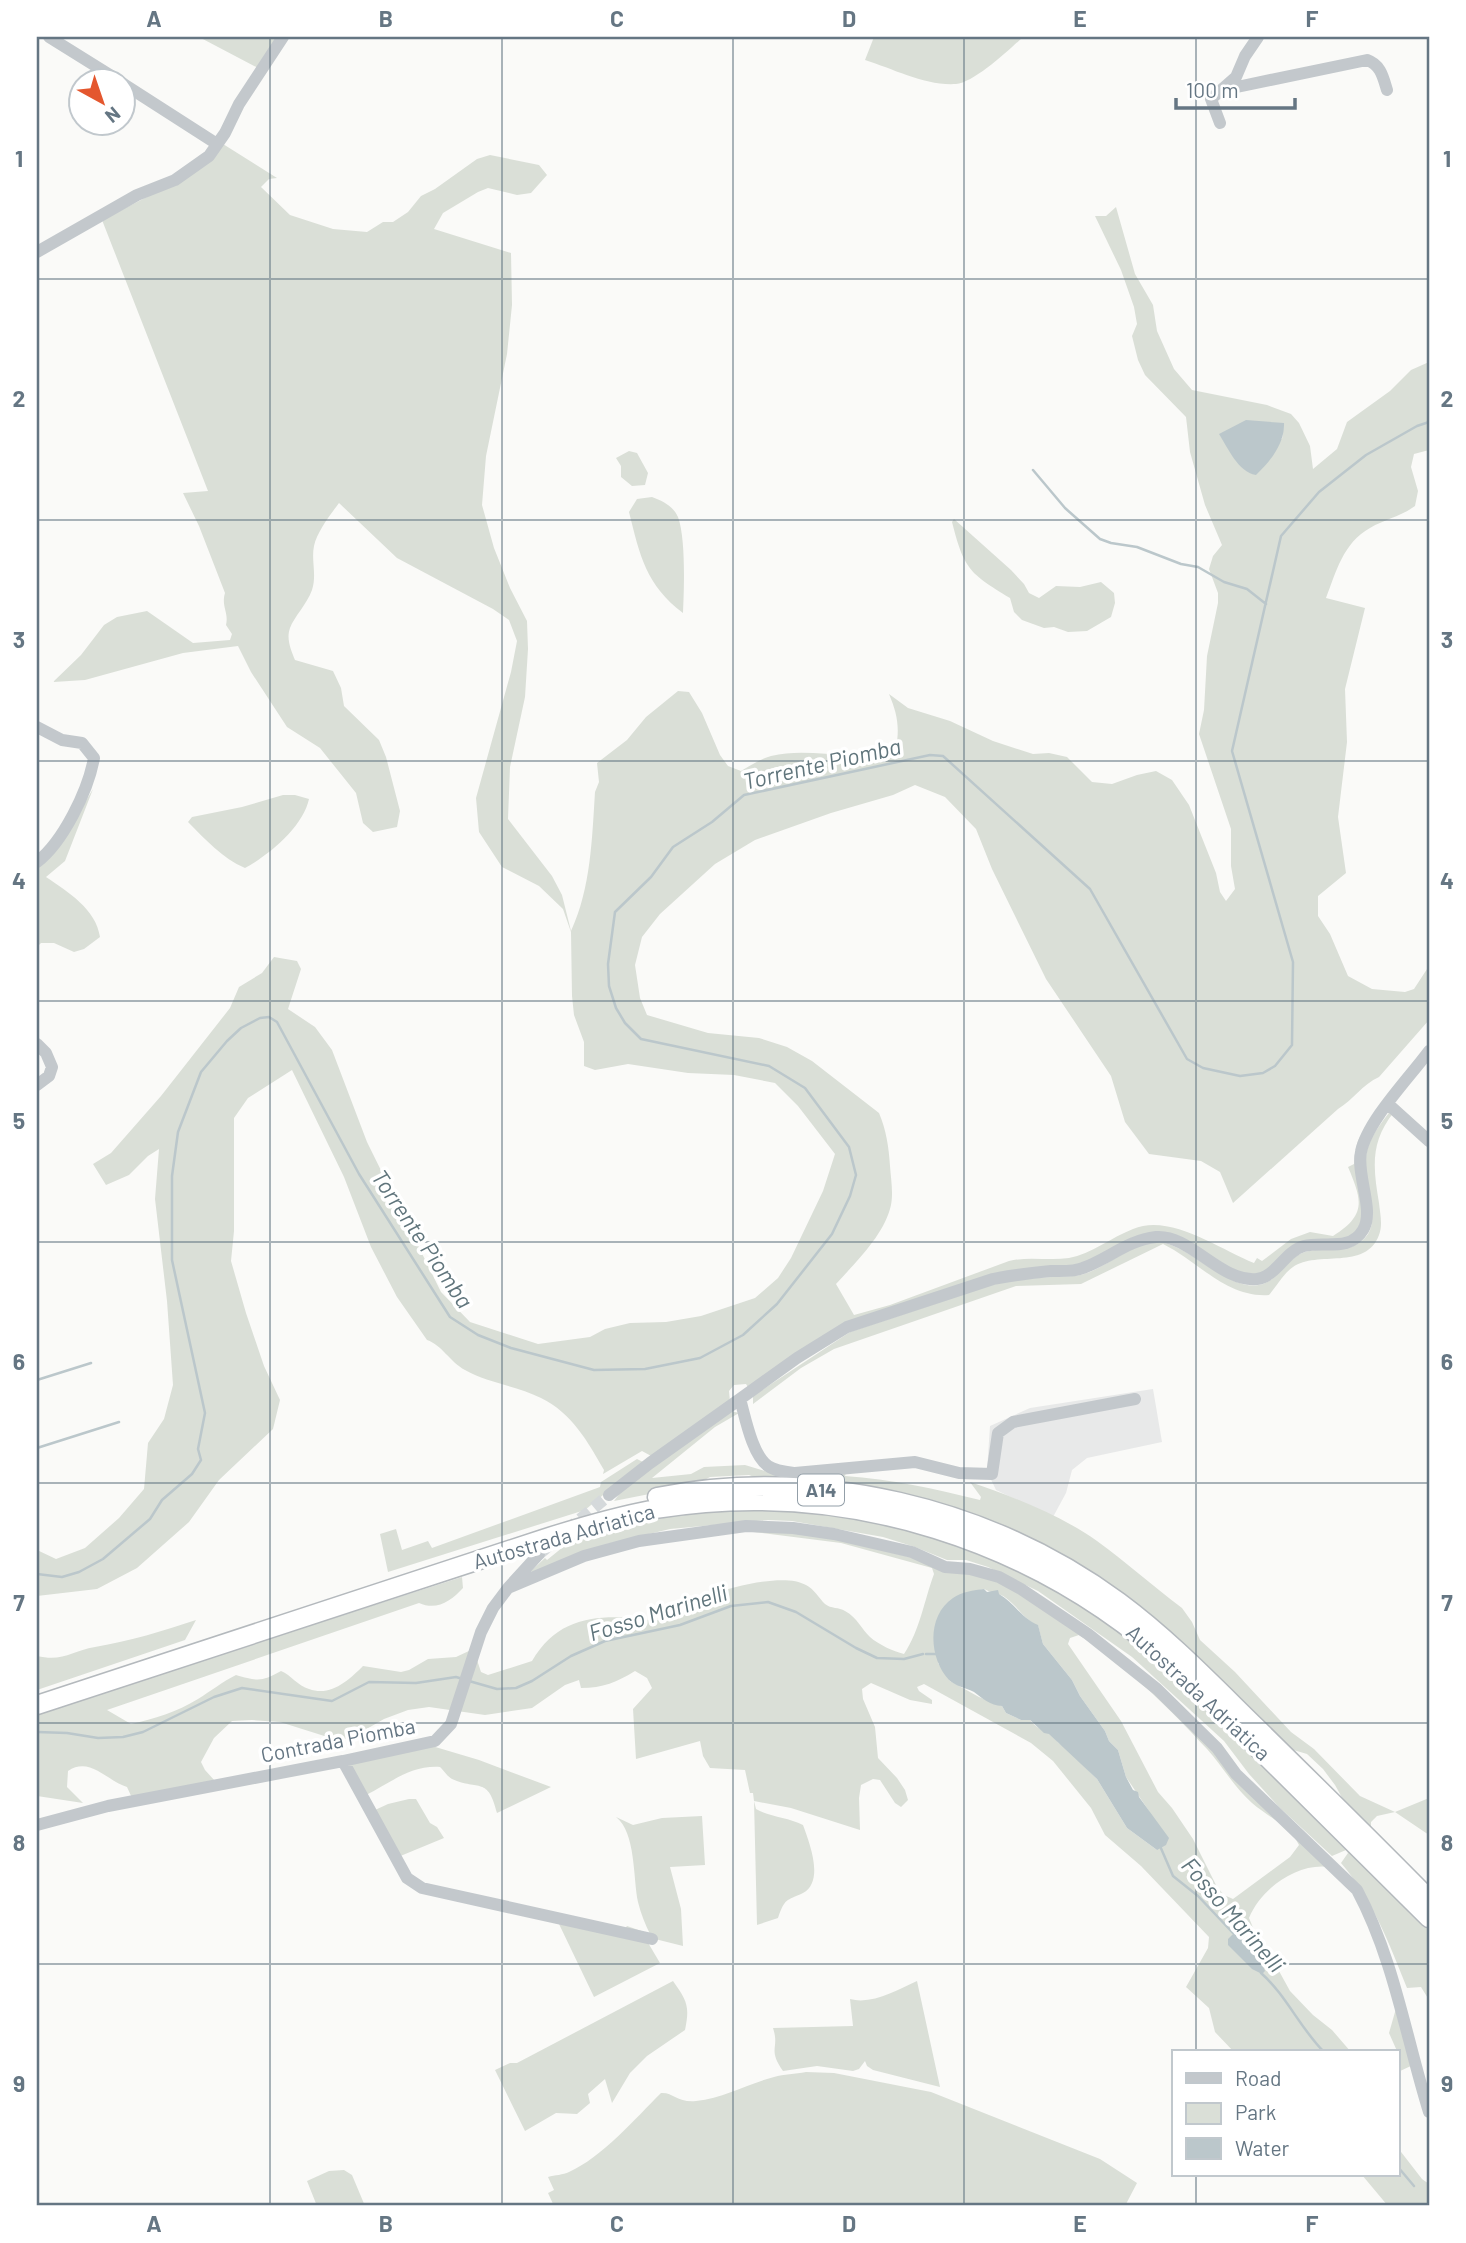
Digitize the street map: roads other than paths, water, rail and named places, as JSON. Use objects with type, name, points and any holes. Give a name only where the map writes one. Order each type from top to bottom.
[{"type":"highway","name":"Autostrada Adriatica","points":[[37,1705],[95,1681],[567,1520],[632,1502],[733,1488],[797,1488],[871,1496],[927,1509],[990,1530],[1064,1566],[1119,1602],[1189,1661],[1429,1899]]},
{"type":"highway","name":"Autostrada Adriatica","points":[[37,1695],[95,1681],[553,1536],[626,1516],[679,1506],[739,1501],[796,1502],[853,1508],[923,1524],[1002,1552],[1062,1583],[1114,1617],[1179,1670],[1429,1918]]},
{"type":"street","points":[[49,37],[96,66]]},
{"type":"street","points":[[37,252],[137,195],[175,180],[209,156],[283,37]]},
{"type":"street","points":[[1220,123],[1212,99],[1236,77],[1245,56],[1258,37]]},
{"type":"street","points":[[1229,86],[1237,87],[1367,60],[1376,63],[1387,90]]},
{"type":"street","points":[[136,92],[217,144]]},
{"type":"street","points":[[37,727],[62,740],[82,743],[94,758],[91,777],[82,796],[54,846],[37,862]]},
{"type":"street","points":[[37,1044],[46,1053],[52,1067],[49,1076],[37,1085]]},
{"type":"street","points":[[609,1495],[797,1358],[847,1327],[993,1279],[1017,1274],[1082,1269],[1141,1239],[1160,1236],[1178,1242],[1217,1266],[1248,1279],[1261,1279],[1293,1251],[1305,1246],[1340,1245],[1354,1240],[1364,1230],[1367,1214],[1360,1170],[1361,1152],[1368,1131],[1429,1051]]},
{"type":"street","points":[[1388,1104],[1429,1141]]},
{"type":"street","points":[[740,1399],[759,1457],[767,1466],[779,1471],[795,1473],[915,1462],[959,1474],[976,1475],[992,1474],[998,1433],[1013,1422],[1135,1399]]},
{"type":"street","points":[[508,1588],[584,1556],[639,1541],[746,1526],[793,1528],[883,1544],[912,1552],[945,1566],[971,1569],[999,1577],[1021,1589],[1097,1641],[1157,1689],[1217,1748],[1236,1774],[1357,1890],[1369,1913],[1394,1982],[1419,2083],[1429,2112]]},
{"type":"street","name":"Contrada Piomba","points":[[37,1825],[58,1817],[108,1806],[435,1741],[451,1724],[481,1632],[508,1588],[539,1554]]},
{"type":"street","points":[[343,1761],[407,1878],[422,1888],[652,1939]]},
{"type":"water","points":[[1246,420],[1284,423],[1276,452],[1256,475],[1239,464],[1219,434]]},
{"type":"water","points":[[984,1589],[987,1592],[998,1590],[999,1594],[1038,1625],[1043,1644],[1072,1680],[1109,1741],[1118,1750],[1133,1790],[1138,1792],[1169,1838],[1166,1845],[1157,1850],[1127,1828],[1097,1779],[1049,1734],[1044,1733],[1030,1720],[1021,1720],[1006,1713],[1002,1706],[990,1703],[974,1692],[954,1684],[942,1671],[934,1650],[933,1638],[938,1615],[956,1596]]},
{"type":"water","points":[[1238,1929],[1242,1929],[1251,1938],[1265,1971],[1262,1974],[1252,1969],[1228,1945],[1228,1939]]},
{"type":"waterway","name":"Torrente Piomba","points":[[37,1574],[62,1577],[79,1572],[103,1559],[150,1519],[162,1500],[192,1474],[201,1460],[198,1449],[205,1413],[172,1260],[172,1176],[178,1132],[201,1072],[241,1028],[260,1018],[269,1017],[277,1022],[359,1174],[450,1317],[478,1335],[511,1348],[594,1370],[645,1369],[700,1358],[743,1335],[777,1304],[832,1234],[850,1196],[856,1175],[849,1147],[805,1088],[769,1066],[641,1039],[625,1023],[616,1008],[609,986],[608,964],[615,912],[651,877],[673,847],[712,822],[744,795],[930,755],[943,756],[1090,889],[1187,1059],[1203,1068],[1240,1076],[1263,1073],[1275,1066],[1292,1045],[1293,962],[1232,751],[1281,536],[1319,492],[1366,455],[1429,422]]},
{"type":"waterway","points":[[1033,470],[1065,508],[1100,539],[1137,547],[1181,564],[1198,567],[1224,582],[1247,589],[1266,604]]},
{"type":"waterway","points":[[37,1380],[91,1363]]},
{"type":"waterway","points":[[37,1448],[119,1422]]},
{"type":"waterway","name":"Fosso Marinelli","points":[[469,1681],[497,1689],[516,1688],[571,1656],[605,1641],[680,1625],[731,1606],[768,1602],[796,1612],[877,1658],[904,1659],[923,1654]]},
{"type":"waterway","name":"Fosso Marinelli","points":[[926,1654],[937,1654]]},
{"type":"waterway","name":"Fosso Marinelli","points":[[37,1732],[98,1738],[123,1737],[143,1732],[214,1697],[242,1688],[332,1701],[369,1682],[416,1683],[456,1677],[463,1679]]},
{"type":"waterway","name":"Fosso Marinelli","points":[[1160,1846],[1173,1876],[1198,1896],[1233,1933]]},
{"type":"waterway","name":"Fosso Marinelli","points":[[1261,1973],[1322,2050]]},
{"type":"waterway","name":"Fosso Marinelli","points":[[1400,2169],[1414,2186]]},
{"type":"tunnel","points":[[539,1554],[609,1495]]}]
